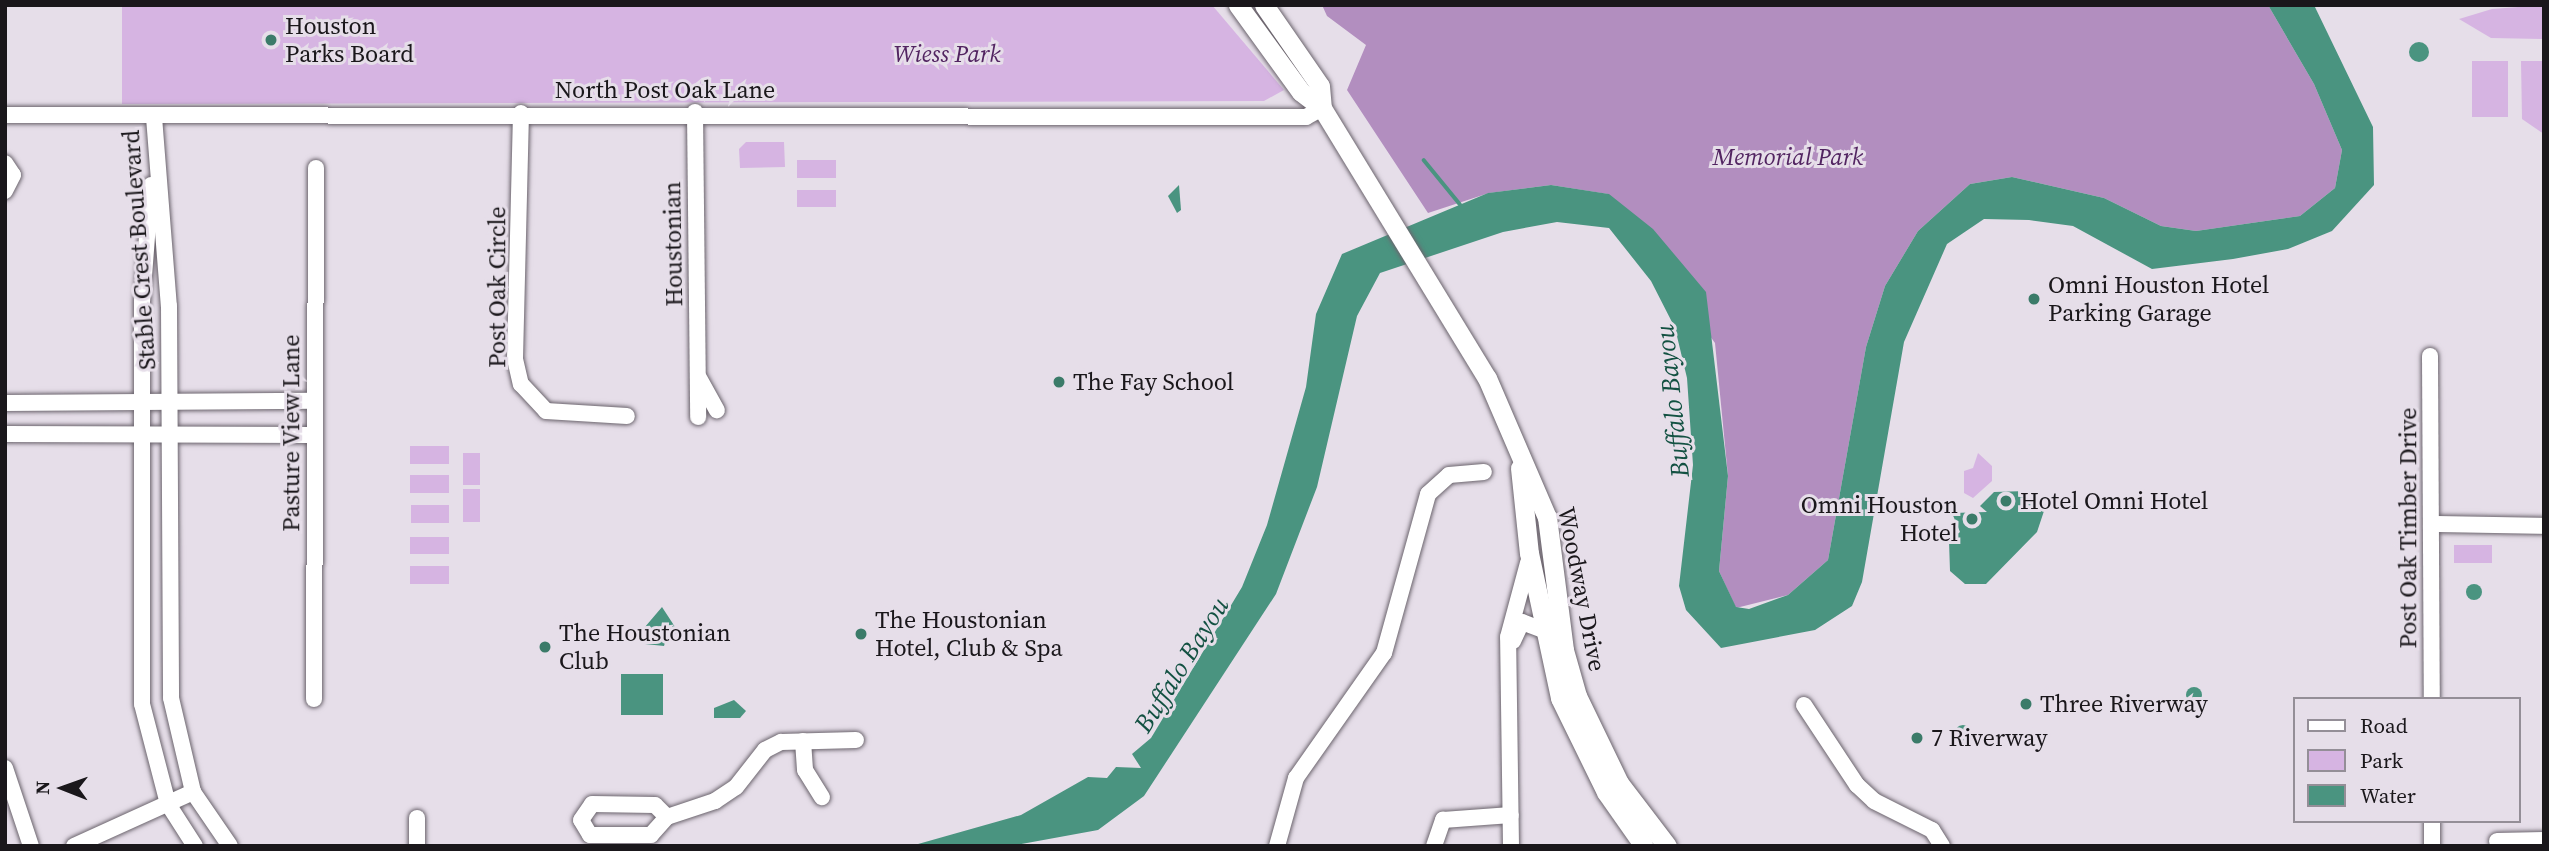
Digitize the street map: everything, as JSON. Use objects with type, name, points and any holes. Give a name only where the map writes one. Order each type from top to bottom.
[{"type":"main road","name":"Woodway Drive","points":[[1238,5],[1301,92],[1322,108],[1460,330],[1517,446],[1547,517],[1560,665],[1578,742],[1612,787],[1667,846]]},
{"type":"main road","name":"Woodway Drive","points":[[1264,5],[1320,86],[1322,108]]},
{"type":"main road","points":[[1270,5],[1282,32]]},
{"type":"main road","name":"Woodway Drive","points":[[1517,446],[1529,554],[1543,630],[1560,665]]},
{"type":"main road","name":"Woodway Drive","points":[[1612,787],[1644,846]]},
{"type":"street","name":"North Post Oak Lane","points":[[5,114],[154,117],[695,112],[1306,117],[1322,108]]},
{"type":"street","name":"Houstonian","points":[[695,112],[698,417]]},
{"type":"street","name":"Post Oak Circle","points":[[521,113],[515,359],[521,384],[546,411],[627,416]]},
{"type":"street","name":"Stable Crest Boulevard","points":[[154,117],[141,434],[142,704],[169,804],[195,846]]},
{"type":"street","name":"Stable Crest Boulevard","points":[[154,117],[170,401],[168,615],[171,698],[193,792],[230,846]]},
{"type":"street","points":[[5,163],[13,175],[5,191]]},
{"type":"street","name":"Pasture View Lane","points":[[314,699],[313,401],[316,168]]},
{"type":"street","name":"Post Oak Timber Drive","points":[[2430,356],[2432,697]]},
{"type":"street","name":"Houstonian","points":[[698,375],[717,410]]},
{"type":"street","points":[[5,403],[313,401]]},
{"type":"street","points":[[5,434],[313,435]]},
{"type":"street","points":[[1277,846],[1296,778],[1384,653],[1428,494],[1449,475],[1484,472]]},
{"type":"street","points":[[2431,524],[2544,526]]},
{"type":"street","points":[[1511,846],[1510,622],[1529,554]]},
{"type":"street","points":[[142,615],[168,615]]},
{"type":"street","points":[[1510,653],[1521,622],[1543,630]]},
{"type":"street","points":[[1804,705],[1857,785],[1874,802],[1932,830],[1941,846]]},
{"type":"street","points":[[667,817],[655,805],[592,804],[581,820],[584,831],[597,841],[651,835],[667,817],[736,787],[765,750],[803,741],[856,740]]},
{"type":"street","points":[[803,741],[805,770],[822,797]]},
{"type":"street","points":[[5,768],[10,811],[31,846]]},
{"type":"street","points":[[74,846],[193,792]]},
{"type":"street","points":[[1434,846],[1443,820],[1511,815]]},
{"type":"street","points":[[417,818],[417,846]]},
{"type":"street","points":[[2432,823],[2432,846]]},
{"type":"street","points":[[2497,841],[2544,841]]},
{"type":"green space","name":"Wiess Park","points":[[122,5],[1212,5],[1284,90],[1264,101],[122,104]]},
{"type":"green space","name":"Memorial Park","points":[[1322,5],[2268,5],[2314,84],[2342,150],[2335,188],[2300,216],[2196,231],[2161,226],[2104,198],[2012,177],[1970,184],[1918,231],[1885,286],[1866,347],[1828,560],[1788,595],[1736,608],[1719,571],[1728,476],[1715,343],[1608,194],[1551,185],[1489,193],[1428,213],[1347,90],[1366,45],[1327,16]]},
{"type":"green space","points":[[2544,5],[2544,39],[2491,38],[2459,19],[2492,9]]},
{"type":"green space","points":[[2472,61],[2508,61],[2508,117],[2472,117]]},
{"type":"green space","points":[[2521,61],[2544,61],[2544,134],[2522,119]]},
{"type":"green space","points":[[746,142],[784,142],[785,167],[740,168],[739,149]]},
{"type":"green space","points":[[797,160],[836,160],[836,178],[797,178]]},
{"type":"green space","points":[[797,190],[836,190],[836,207],[797,207]]},
{"type":"green space","points":[[410,446],[449,446],[449,464],[410,464]]},
{"type":"green space","points":[[463,453],[480,453],[480,485],[463,485]]},
{"type":"green space","points":[[1978,453],[1992,466],[1992,481],[1973,498],[1964,493],[1964,471],[1973,468]]},
{"type":"green space","points":[[410,475],[449,475],[449,493],[410,493]]},
{"type":"green space","points":[[463,489],[480,489],[480,522],[463,522]]},
{"type":"green space","points":[[411,505],[449,505],[449,523],[411,523]]},
{"type":"green space","points":[[410,537],[449,537],[449,554],[410,554]]},
{"type":"green space","points":[[2454,545],[2492,545],[2492,563],[2454,563]]},
{"type":"green space","points":[[410,566],[449,566],[449,584],[410,584]]},
{"type":"water","points":[[2268,5],[2314,5],[2373,127],[2374,185],[2332,231],[2288,249],[2233,259],[2152,269],[2073,226],[2029,220],[1984,219],[1947,244],[1904,342],[1862,582],[1852,606],[1815,630],[1721,648],[1686,610],[1679,586],[1693,465],[1687,378],[1675,328],[1651,281],[1609,228],[1557,222],[1503,232],[1380,273],[1357,316],[1317,487],[1276,594],[1144,796],[1098,830],[1010,846],[911,846],[1021,815],[1088,777],[1107,778],[1116,767],[1141,768],[1132,754],[1151,738],[1242,587],[1267,525],[1306,387],[1316,314],[1342,254],[1488,193],[1551,185],[1609,194],[1653,229],[1706,292],[1728,476],[1719,571],[1736,607],[1749,609],[1788,595],[1828,560],[1866,347],[1885,286],[1918,231],[1970,184],[2012,177],[2104,198],[2161,226],[2196,231],[2300,216],[2335,188],[2342,150],[2314,84]]},
{"type":"water","points":[[2415,42],[2423,42],[2429,52],[2423,62],[2415,62],[2409,56],[2409,48]]},
{"type":"water","points":[[1179,185],[1181,210],[1177,213],[1168,196]]},
{"type":"water","points":[[2026,491],[2046,505],[2037,532],[1986,584],[1965,584],[1950,571],[1949,541],[1960,532],[1952,513],[1987,512],[1980,506],[1994,492]]},
{"type":"water","points":[[2471,584],[2477,584],[2482,592],[2480,598],[2471,600],[2466,595],[2466,589]]},
{"type":"water","points":[[662,607],[679,633],[667,636],[664,646],[645,644],[639,634]]},
{"type":"water","points":[[621,674],[663,674],[663,715],[621,715]]},
{"type":"water","points":[[2194,687],[2200,689],[2200,701],[2194,703],[2188,701],[2186,695],[2188,689]]},
{"type":"water","points":[[734,700],[746,711],[740,718],[714,718],[714,708]]},
{"type":"water","points":[[1963,725],[1969,728],[1972,734],[1969,740],[1963,743],[1957,740],[1954,734],[1957,728]]},
{"type":"waterway","points":[[1424,160],[1460,204]]},
{"type":"place","name":"Houston Parks Board","points":[[271,40]]},
{"type":"place","name":"Omni Houston Hotel Parking Garage","points":[[2034,299]]},
{"type":"place","name":"The Fay School","points":[[1059,382]]},
{"type":"place","name":"Hotel Omni Hotel","points":[[2006,501]]},
{"type":"place","name":"Omni Houston Hotel","points":[[1972,519]]},
{"type":"place","name":"The Houstonian Hotel, Club & Spa","points":[[861,634]]},
{"type":"place","name":"The Houstonian Club","points":[[545,647]]},
{"type":"place","name":"Three Riverway","points":[[2026,704]]},
{"type":"place","name":"7 Riverway","points":[[1917,738]]},
{"type":"water label","name":"Buffalo Bayou","points":[[1673,401]]},
{"type":"water label","name":"Buffalo Bayou","points":[[1182,665]]}]
